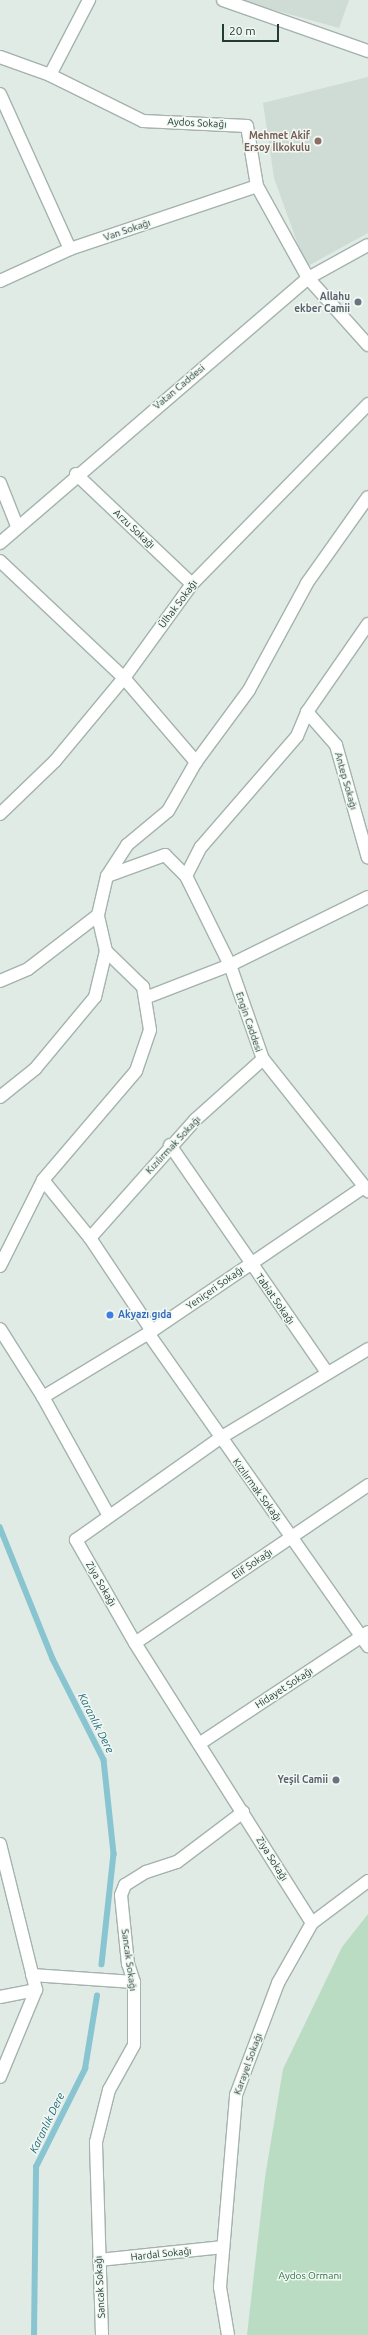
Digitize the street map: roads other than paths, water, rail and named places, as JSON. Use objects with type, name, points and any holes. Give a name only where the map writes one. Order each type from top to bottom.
[{"type":"street","points":[[50,75],[89,0]]},
{"type":"street","points":[[224,0],[368,51]]},
{"type":"street","name":"Aydos Sokağı","points":[[0,57],[50,75],[143,121],[247,126],[257,186],[308,278],[368,345]]},
{"type":"street","points":[[0,94],[70,249]]},
{"type":"street","name":"Van Sokağı","points":[[0,281],[70,249],[257,186]]},
{"type":"street","name":"Vatan Caddesi","points":[[0,543],[76,474],[308,278],[368,245]]},
{"type":"street","name":"Ülhak Sokağı","points":[[0,814],[55,761],[124,678],[192,584],[368,404]]},
{"type":"street","name":"Arzu Sokağı","points":[[76,474],[192,584]]},
{"type":"street","points":[[0,483],[17,526]]},
{"type":"street","points":[[0,1097],[35,1069],[95,997],[106,951],[98,915],[107,876],[126,845],[168,811],[196,762],[249,690],[307,583],[368,497]]},
{"type":"street","points":[[0,561],[124,678],[196,762]]},
{"type":"street","points":[[107,876],[164,855],[186,876],[201,848],[297,736],[307,712],[368,624]]},
{"type":"street","name":"Antep Sokağı","points":[[307,712],[336,745],[368,858]]},
{"type":"street","name":"Engin Caddesi","points":[[186,876],[230,965],[263,1059],[366,1189]]},
{"type":"street","points":[[145,998],[230,965],[368,898]]},
{"type":"street","points":[[0,981],[28,970],[98,915]]},
{"type":"street","points":[[0,1266],[43,1180],[136,1071],[150,1030],[143,987],[106,951]]},
{"type":"street","name":"Kızılırmak Sokağı","points":[[90,1238],[170,1145],[263,1059]]},
{"type":"street","name":"Tabiat Sokağı","points":[[170,1145],[327,1373]]},
{"type":"street","name":"Kızılırmak Sokağı","points":[[43,1180],[90,1238],[220,1438],[366,1638]]},
{"type":"street","name":"Yeniçeri Sokağı","points":[[43,1397],[150,1332],[250,1263],[366,1189]]},
{"type":"street","points":[[0,1329],[43,1397],[109,1516]]},
{"type":"street","name":"Ziya Sokağı","points":[[312,1923],[135,1643],[76,1540],[220,1438],[368,1349]]},
{"type":"street","name":"Elif Sokağı","points":[[135,1643],[368,1486]]},
{"type":"street","name":"Hidayet Sokağı","points":[[199,1744],[366,1638]]},
{"type":"street","name":"Sancak Sokağı","points":[[102,2335],[96,2142],[109,2090],[134,2046],[134,1982],[128,1964],[121,1895],[125,1885],[146,1872],[178,1862],[242,1812]]},
{"type":"street","points":[[0,1844],[36,1990],[0,2077]]},
{"type":"street","name":"Karayel Sokağı","points":[[228,2335],[220,2287],[236,2095],[278,1983],[312,1923],[368,1881]]},
{"type":"street","points":[[32,1975],[134,1982]]},
{"type":"street","points":[[0,1997],[36,1990]]},
{"type":"street","name":"Hardal Sokağı","points":[[99,2260],[223,2247]]},
{"type":"waterway","name":"Karanlık Dere","points":[[0,1527],[53,1659],[104,1760],[114,1854],[102,1964]]},
{"type":"waterway","name":"Karanlık Dere","points":[[34,2335],[36,2167],[85,2069],[97,1996]]},
{"type":"place","name":"Mehmet Akif Ersoy İlkokulu","points":[[318,141]]},
{"type":"place","name":"Allahu ekber Camii","points":[[358,302]]},
{"type":"place","name":"Akyazı gıda","points":[[110,1315]]},
{"type":"place","name":"Yeşil Camii","points":[[336,1780]]},
{"type":"park label","name":"Aydos Ormanı","points":[[310,2276]]}]
